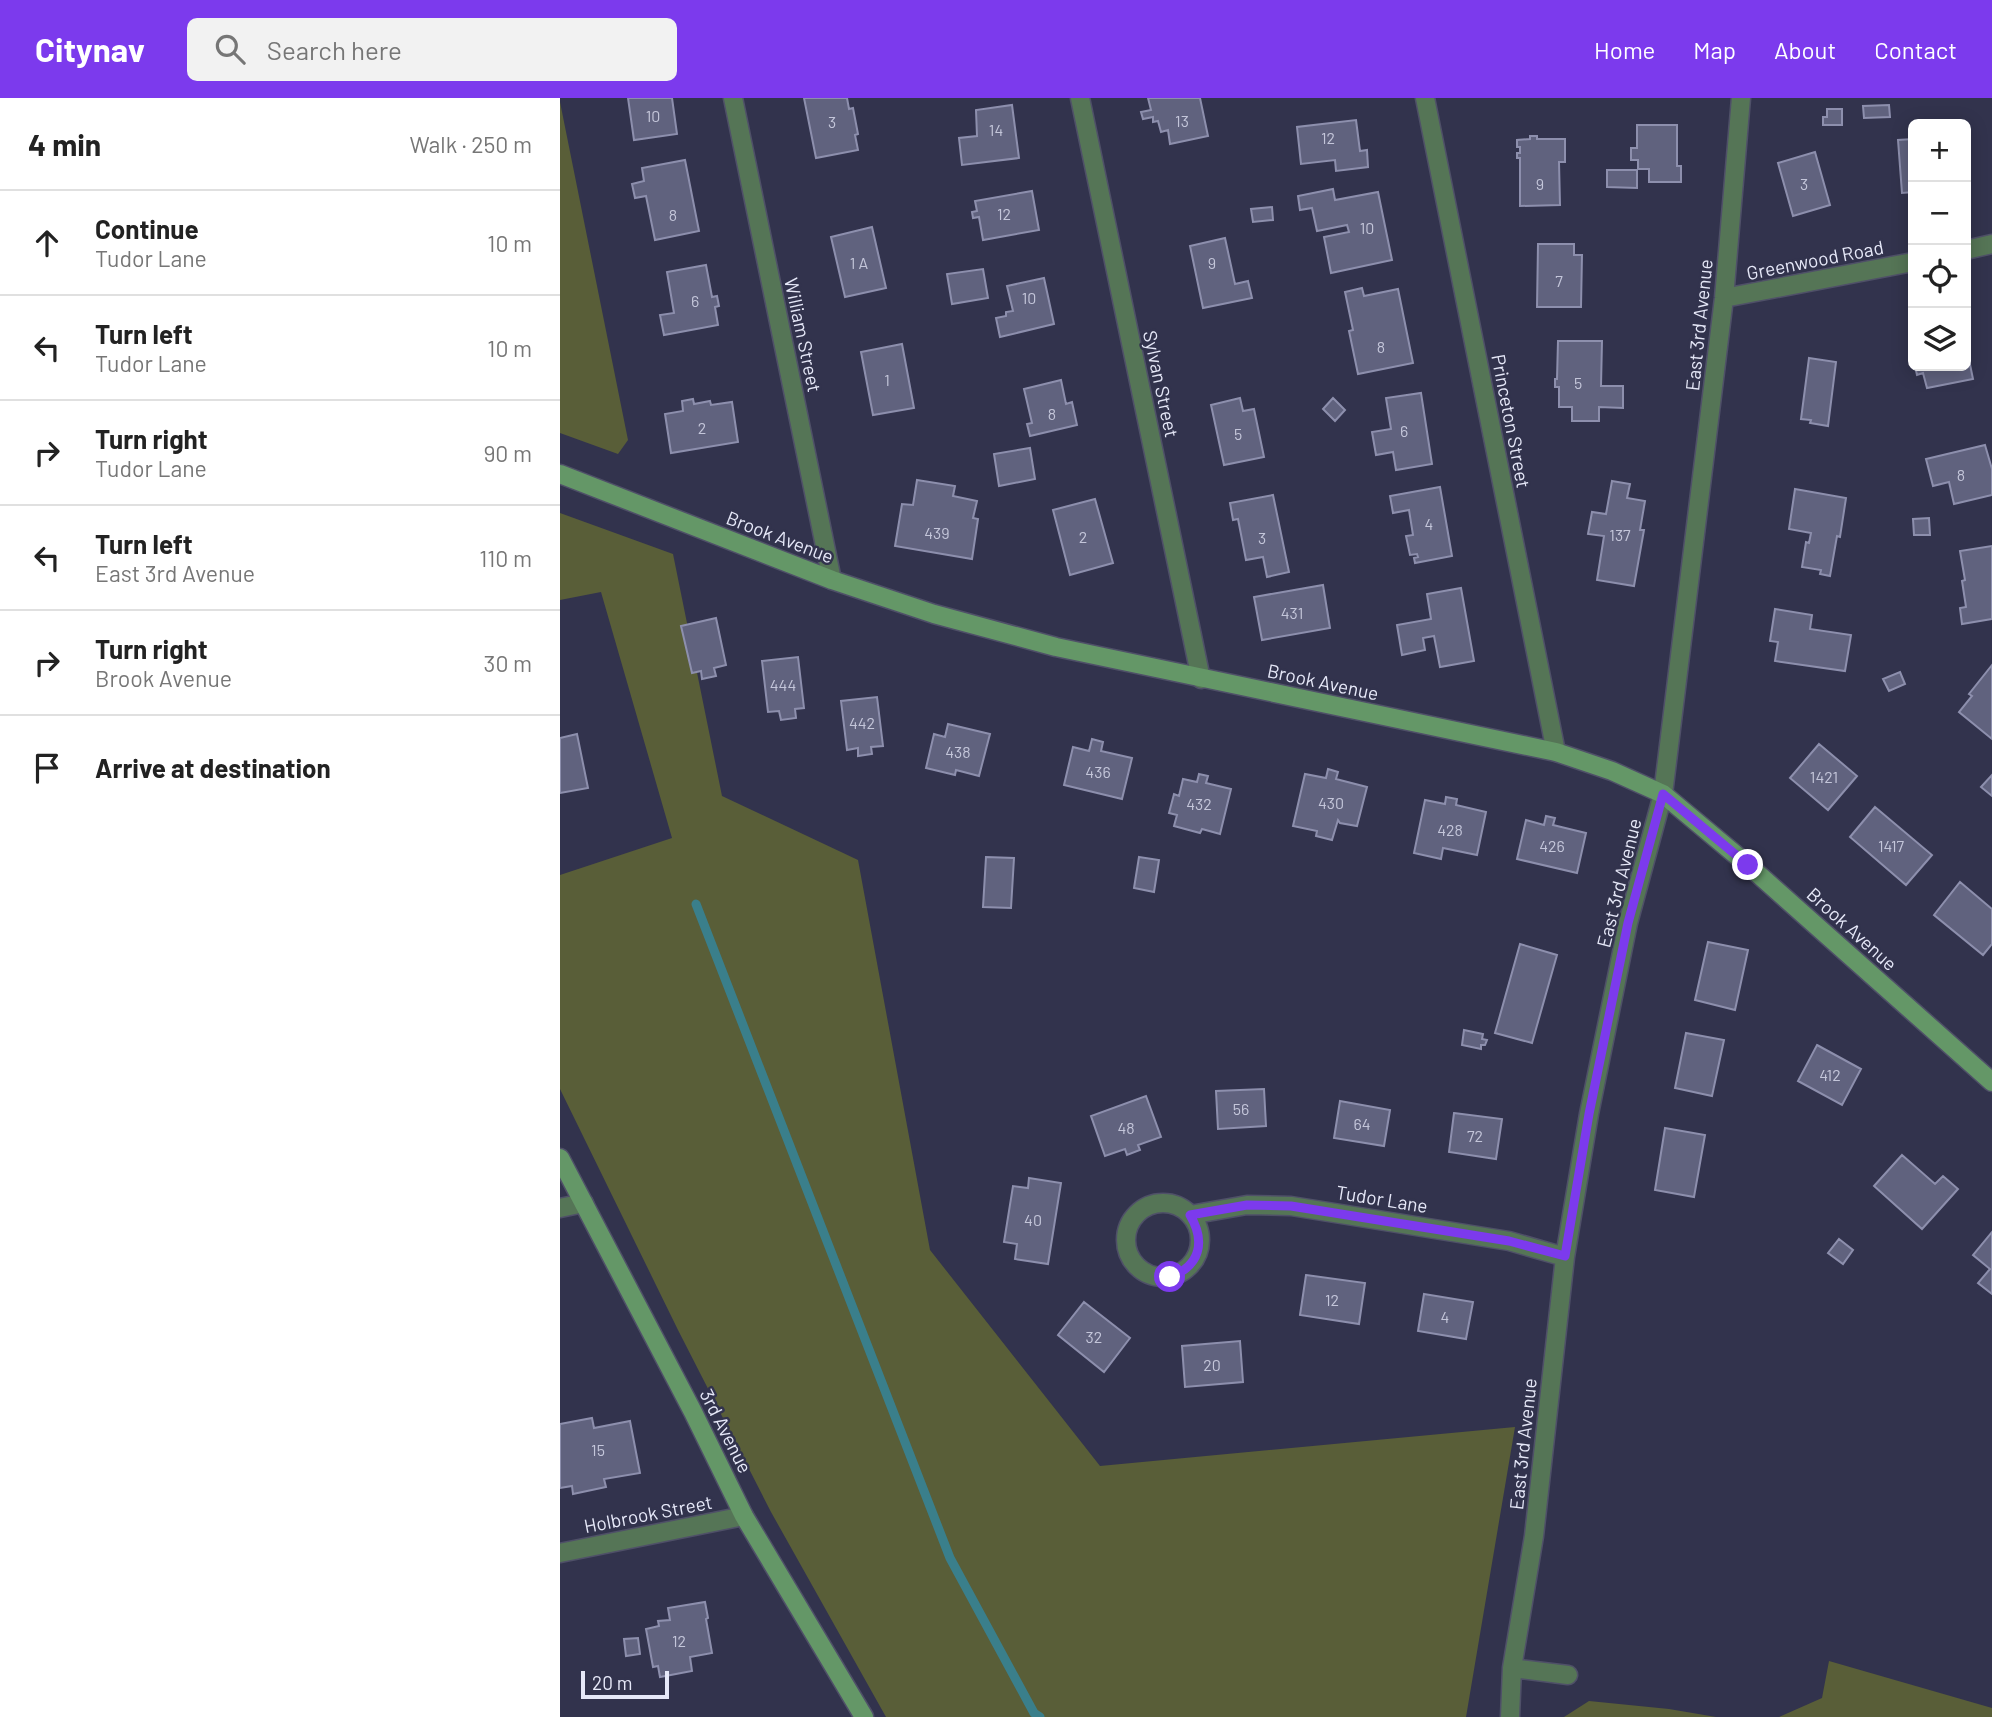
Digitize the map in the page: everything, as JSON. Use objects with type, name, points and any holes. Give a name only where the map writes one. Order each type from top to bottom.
[{"type":"street","name":"William Street","points":[[733,98],[832,580]]},
{"type":"street","name":"Sylvan Street","points":[[1080,98],[1201,678]]},
{"type":"street","name":"Princeton Street","points":[[1425,98],[1556,751]]},
{"type":"street","name":"East 3rd Avenue","points":[[1510,1717],[1512,1668],[1534,1536],[1565,1256],[1589,1114],[1628,923],[1663,794],[1724,298],[1741,98]]},
{"type":"street","points":[[1971,249],[1992,244]]},
{"type":"street","name":"Greenwood Road","points":[[1724,298],[1908,263]]},
{"type":"street","name":"Brook Avenue","points":[[560,474],[832,580],[934,614],[1056,647],[1556,751],[1612,771],[1663,794],[1748,865],[1992,1082]]},
{"type":"street","name":"3rd Avenue","points":[[560,1158],[693,1412],[744,1516],[864,1717]]},
{"type":"street","points":[[560,1208],[584,1203]]},
{"type":"street","name":"Tudor Lane","points":[[1190,1215],[1200,1240],[1198,1253],[1189,1266],[1182,1272],[1163,1278],[1140,1270],[1129,1256],[1126,1232],[1136,1214],[1146,1207],[1159,1204],[1180,1208],[1190,1215],[1247,1205],[1291,1206],[1509,1241],[1565,1256]]},
{"type":"street","name":"Holbrook Street","points":[[560,1553],[744,1516]]},
{"type":"street","points":[[1512,1668],[1568,1675]]},
{"type":"green space","points":[[560,102],[628,440],[618,454],[560,433]]},
{"type":"green space","points":[[560,513],[673,554],[722,796],[858,860],[930,1250],[1100,1466],[1515,1427],[1466,1717],[886,1717],[771,1512],[560,1089],[560,875],[672,838],[601,592],[560,600]]},
{"type":"green space","points":[[1829,1661],[1992,1708],[1992,1717],[1779,1717],[1822,1698]]},
{"type":"green space","points":[[1589,1701],[1669,1709],[1716,1717],[1564,1717]]},
{"type":"building","points":[[628,98],[672,98],[677,134],[634,140]]},
{"type":"building","points":[[804,98],[847,98],[849,109],[853,108],[858,150],[816,158]]},
{"type":"building","points":[[1148,98],[1200,98],[1208,136],[1170,144],[1168,130],[1161,132],[1158,121],[1153,122],[1153,117],[1143,119],[1141,112],[1151,110]]},
{"type":"building","points":[[1012,105],[1019,158],[962,165],[959,138],[977,136],[976,110]]},
{"type":"building","points":[[1889,105],[1890,117],[1864,118],[1863,106]]},
{"type":"building","points":[[1827,109],[1842,109],[1842,125],[1823,125]]},
{"type":"building","points":[[1356,120],[1360,151],[1367,150],[1368,167],[1336,171],[1335,160],[1301,164],[1297,127]]},
{"type":"building","points":[[1637,125],[1677,125],[1677,166],[1681,166],[1681,182],[1649,182],[1649,169],[1638,169],[1638,160],[1631,160],[1631,148],[1637,148]]},
{"type":"building","points":[[1530,136],[1537,136],[1537,139],[1565,139],[1565,162],[1559,162],[1560,205],[1520,206],[1520,158],[1517,158],[1517,153],[1520,153],[1520,147],[1517,147],[1517,140],[1530,139]]},
{"type":"building","points":[[1908,139],[1908,192],[1902,193],[1898,140]]},
{"type":"building","points":[[1815,152],[1830,205],[1793,216],[1778,163]]},
{"type":"building","points":[[685,160],[699,231],[655,240],[646,196],[635,198],[632,184],[644,181],[642,168]]},
{"type":"building","points":[[1607,170],[1637,170],[1637,188],[1607,187]]},
{"type":"building","points":[[1333,189],[1335,200],[1378,192],[1392,260],[1331,273],[1324,237],[1349,232],[1347,225],[1317,231],[1312,208],[1300,210],[1298,196]]},
{"type":"building","points":[[1032,191],[1039,230],[983,240],[979,217],[973,218],[972,212],[977,211],[975,201]]},
{"type":"building","points":[[1272,207],[1273,220],[1253,222],[1251,209]]},
{"type":"building","points":[[872,227],[886,288],[845,297],[831,237]]},
{"type":"building","points":[[1225,238],[1235,284],[1248,281],[1252,298],[1203,308],[1190,246]]},
{"type":"building","points":[[1538,244],[1574,244],[1574,255],[1582,255],[1581,307],[1537,307]]},
{"type":"building","points":[[706,265],[712,297],[717,296],[719,306],[715,307],[718,325],[664,335],[660,315],[674,313],[667,272]]},
{"type":"building","points":[[983,269],[988,298],[952,304],[947,274]]},
{"type":"building","points":[[1044,278],[1054,324],[1000,337],[996,318],[1013,311],[1007,286]]},
{"type":"building","points":[[1362,288],[1364,296],[1398,289],[1413,363],[1358,374],[1349,331],[1353,330],[1345,292]]},
{"type":"building","points":[[1558,341],[1602,341],[1601,386],[1623,386],[1623,408],[1599,407],[1599,421],[1572,421],[1572,407],[1559,407],[1559,387],[1555,387]]},
{"type":"building","points":[[902,344],[914,408],[873,415],[861,352]]},
{"type":"building","points":[[1809,358],[1836,362],[1828,426],[1801,419]]},
{"type":"building","points":[[1971,369],[1973,379],[1927,388],[1923,373],[1917,375],[1916,371]]},
{"type":"building","points":[[1061,380],[1066,404],[1072,402],[1077,425],[1030,436],[1027,424],[1032,423],[1024,389]]},
{"type":"building","points":[[1421,393],[1432,464],[1396,470],[1393,452],[1376,455],[1372,432],[1391,429],[1386,398]]},
{"type":"building","points":[[1240,398],[1243,411],[1254,409],[1264,457],[1224,465],[1211,405]]},
{"type":"building","points":[[1333,398],[1345,410],[1335,421],[1323,409]]},
{"type":"building","points":[[693,399],[694,404],[710,401],[711,405],[732,402],[738,442],[671,453],[665,414],[683,411],[682,401]]},
{"type":"building","points":[[1985,445],[1992,469],[1992,495],[1954,504],[1949,482],[1933,486],[1926,459]]},
{"type":"building","points":[[1030,448],[1035,479],[999,486],[994,454]]},
{"type":"building","points":[[917,480],[955,486],[953,496],[977,501],[973,518],[978,519],[972,559],[895,546],[902,504],[913,505]]},
{"type":"building","points":[[1612,481],[1630,484],[1627,498],[1645,501],[1640,530],[1644,530],[1634,586],[1597,580],[1604,536],[1588,534],[1592,512],[1606,514]]},
{"type":"building","points":[[1440,487],[1452,556],[1415,563],[1417,554],[1410,555],[1406,536],[1413,535],[1409,510],[1393,513],[1390,496]]},
{"type":"building","points":[[1795,489],[1846,498],[1830,576],[1820,574],[1821,570],[1802,567],[1806,542],[1809,543],[1811,533],[1789,529]]},
{"type":"building","points":[[1273,495],[1289,572],[1267,577],[1263,557],[1246,560],[1238,519],[1233,520],[1230,503]]},
{"type":"building","points":[[1095,499],[1113,563],[1070,575],[1053,510]]},
{"type":"building","points":[[1929,518],[1930,535],[1914,535],[1913,519]]},
{"type":"building","points":[[1992,546],[1992,619],[1962,624],[1960,608],[1966,607],[1960,551]]},
{"type":"building","points":[[1323,585],[1330,628],[1262,640],[1254,597]]},
{"type":"building","points":[[1461,588],[1474,661],[1440,667],[1434,636],[1423,638],[1425,650],[1402,655],[1397,625],[1431,619],[1427,594]]},
{"type":"building","points":[[1775,609],[1812,615],[1810,629],[1851,635],[1845,671],[1775,661],[1778,642],[1770,641]]},
{"type":"building","points":[[716,618],[726,665],[714,668],[716,676],[702,679],[701,671],[692,673],[681,626]]},
{"type":"building","points":[[798,657],[804,708],[795,709],[796,718],[781,720],[779,711],[768,712],[762,661]]},
{"type":"building","points":[[1992,665],[1992,739],[1959,712],[1972,696],[1969,694]]},
{"type":"building","points":[[1900,672],[1905,684],[1889,691],[1883,679]]},
{"type":"building","points":[[877,697],[883,746],[871,747],[872,754],[858,756],[858,748],[847,750],[841,701]]},
{"type":"building","points":[[948,724],[990,734],[979,776],[956,770],[955,775],[926,768],[934,734],[945,737]]},
{"type":"building","points":[[577,734],[588,788],[560,793],[560,738]]},
{"type":"building","points":[[1092,739],[1103,742],[1101,751],[1132,758],[1122,799],[1064,785],[1073,747],[1089,751]]},
{"type":"building","points":[[1819,744],[1857,776],[1828,810],[1790,778]]},
{"type":"building","points":[[1328,769],[1338,772],[1336,779],[1367,787],[1357,826],[1340,823],[1338,820],[1332,840],[1316,836],[1317,831],[1293,826],[1305,774],[1326,778]]},
{"type":"building","points":[[1199,774],[1208,776],[1206,783],[1231,789],[1220,834],[1202,829],[1200,833],[1174,826],[1177,815],[1169,813],[1174,794],[1179,796],[1183,779],[1197,782]]},
{"type":"building","points":[[1992,775],[1992,796],[1981,787]]},
{"type":"building","points":[[1446,797],[1457,799],[1456,805],[1486,812],[1477,855],[1443,848],[1441,859],[1414,853],[1425,800],[1445,804]]},
{"type":"building","points":[[1875,807],[1932,855],[1906,885],[1850,837]]},
{"type":"building","points":[[1546,816],[1555,818],[1553,825],[1586,833],[1577,873],[1517,859],[1526,820],[1544,825]]},
{"type":"building","points":[[986,857],[1014,858],[1011,908],[983,907]]},
{"type":"building","points":[[1139,857],[1159,860],[1154,892],[1134,888]]},
{"type":"building","points":[[1960,882],[1992,909],[1992,944],[1983,955],[1934,915]]},
{"type":"building","points":[[1708,942],[1748,950],[1735,1010],[1695,1000]]},
{"type":"building","points":[[1520,944],[1557,955],[1532,1043],[1495,1033]]},
{"type":"building","points":[[1464,1030],[1483,1034],[1482,1039],[1487,1040],[1485,1045],[1481,1045],[1481,1049],[1462,1045]]},
{"type":"building","points":[[1686,1033],[1724,1040],[1712,1096],[1675,1088]]},
{"type":"building","points":[[1817,1045],[1861,1069],[1842,1105],[1798,1081]]},
{"type":"building","points":[[1264,1089],[1266,1126],[1218,1129],[1216,1091]]},
{"type":"building","points":[[1146,1096],[1161,1137],[1138,1145],[1140,1150],[1127,1155],[1125,1149],[1105,1156],[1091,1116]]},
{"type":"building","points":[[1340,1101],[1390,1110],[1384,1146],[1334,1138]]},
{"type":"building","points":[[1454,1113],[1502,1119],[1496,1159],[1449,1152]]},
{"type":"building","points":[[1665,1128],[1705,1135],[1694,1197],[1655,1190]]},
{"type":"building","points":[[1902,1155],[1935,1184],[1943,1176],[1958,1189],[1922,1229],[1874,1186]]},
{"type":"building","points":[[1029,1178],[1061,1183],[1048,1264],[1015,1259],[1017,1244],[1004,1242],[1013,1186],[1028,1188]]},
{"type":"building","points":[[1992,1232],[1992,1294],[1978,1283],[1990,1269],[1973,1255]]},
{"type":"building","points":[[1839,1239],[1853,1250],[1843,1264],[1828,1253]]},
{"type":"building","points":[[1306,1275],[1365,1283],[1359,1324],[1300,1315]]},
{"type":"building","points":[[1424,1294],[1473,1302],[1466,1339],[1418,1331]]},
{"type":"building","points":[[1084,1302],[1130,1338],[1104,1372],[1058,1335]]},
{"type":"building","points":[[1240,1341],[1243,1382],[1185,1387],[1182,1346]]},
{"type":"building","points":[[592,1418],[594,1428],[630,1421],[640,1473],[604,1479],[606,1487],[573,1494],[572,1486],[560,1488],[560,1424]]},
{"type":"building","points":[[705,1602],[712,1653],[690,1657],[692,1671],[660,1677],[658,1666],[653,1667],[646,1629],[659,1626],[658,1621],[670,1620],[668,1608]]},
{"type":"building","points":[[638,1638],[640,1654],[626,1656],[624,1639]]},
{"type":"waterway","points":[[696,904],[950,1558],[1034,1713],[1040,1717]]},
{"type":"route","points":[[1170,1277],[1182,1272],[1198,1253],[1200,1240],[1190,1215],[1247,1205],[1291,1206],[1509,1241],[1565,1256],[1589,1114],[1628,923],[1663,794],[1748,865]]}]
